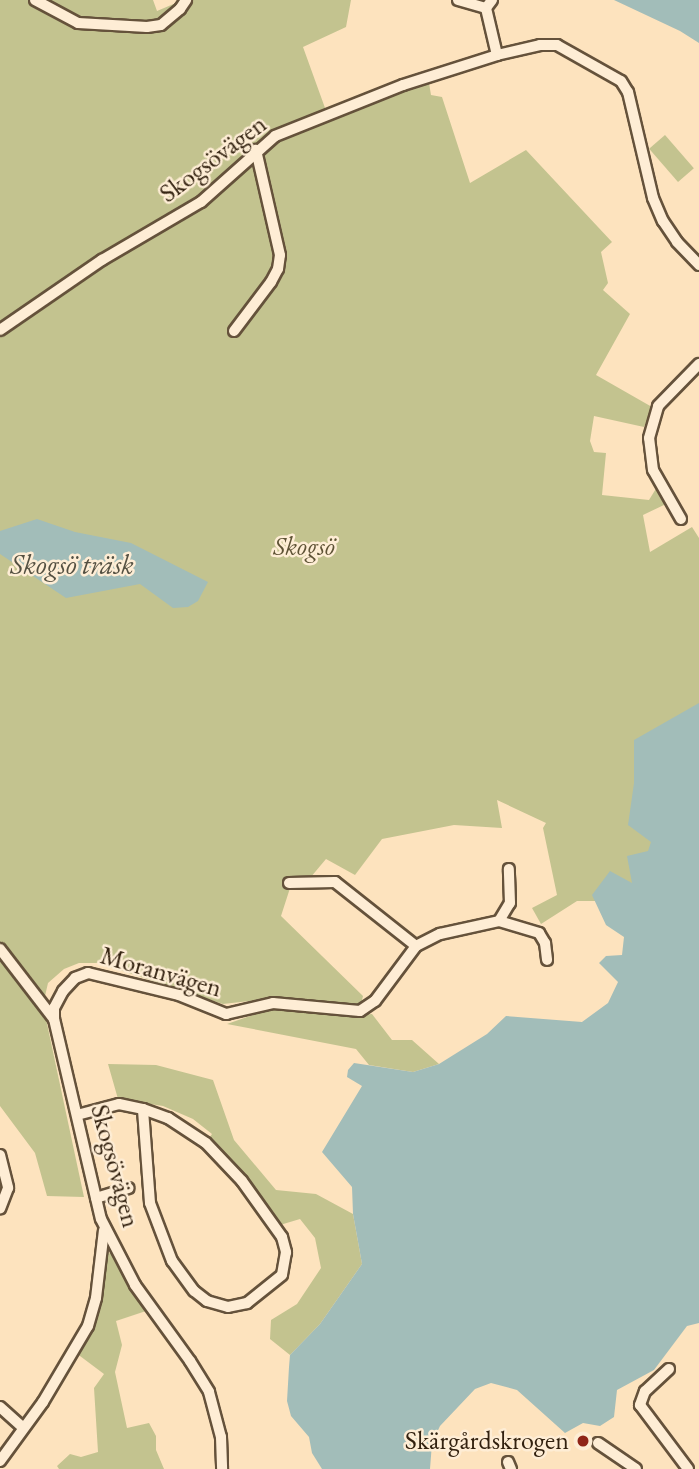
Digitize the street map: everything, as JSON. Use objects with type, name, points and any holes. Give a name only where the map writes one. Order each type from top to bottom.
[{"type":"street","points":[[35,0],[78,23],[147,27],[161,24],[180,9],[186,0]]},
{"type":"street","points":[[458,0],[489,4],[498,55]]},
{"type":"street","name":"Skogsövägen","points":[[0,330],[102,260],[192,208],[218,189],[256,150],[275,136],[360,101],[498,55],[540,45],[557,45],[621,81],[628,92],[653,198],[663,221],[677,242],[699,265]]},
{"type":"street","points":[[234,331],[271,282],[281,255],[256,150]]},
{"type":"street","points":[[681,519],[653,470],[649,438],[658,406],[699,364]]},
{"type":"street","points":[[499,921],[510,903],[509,869]]},
{"type":"street","points":[[289,883],[335,882],[416,946],[440,934],[499,921],[539,933],[545,943],[547,960]]},
{"type":"street","name":"Moranvägen","points":[[54,1019],[54,1008],[63,991],[75,978],[88,973],[178,995],[226,1014],[273,1003],[360,1011],[375,1001],[416,946]]},
{"type":"street","name":"Skogsövägen","points":[[0,949],[54,1019],[104,1229],[135,1284],[209,1392],[221,1437],[222,1469]]},
{"type":"street","points":[[77,1115],[119,1104],[143,1109],[168,1118],[206,1143],[242,1181],[282,1237],[286,1258],[282,1275],[247,1303],[228,1307],[207,1301],[194,1291],[172,1261],[150,1203],[143,1109]]},
{"type":"street","points":[[0,1155],[8,1188],[0,1208]]},
{"type":"street","points":[[96,1198],[129,1188]]},
{"type":"street","points":[[1,1465],[22,1427],[43,1402],[88,1326],[96,1298],[104,1229]]},
{"type":"street","points":[[668,1369],[645,1391],[640,1405],[688,1469]]},
{"type":"street","points":[[0,1407],[22,1427]]},
{"type":"street","points":[[598,1443],[636,1469]]},
{"type":"green space","name":"Skogsö","points":[[0,0],[153,0],[157,11],[183,0],[351,0],[346,27],[303,47],[329,119],[418,84],[429,83],[431,95],[442,97],[470,183],[526,150],[612,242],[601,252],[608,283],[603,290],[630,314],[596,375],[652,407],[644,427],[594,416],[590,441],[594,452],[606,453],[602,495],[649,500],[657,487],[666,504],[643,515],[650,552],[692,527],[699,538],[699,901],[577,901],[541,924],[532,908],[557,895],[543,828],[546,823],[497,800],[502,828],[454,825],[382,839],[355,875],[326,859],[305,884],[291,885],[281,916],[363,996],[361,1004],[352,1006],[283,997],[223,1004],[98,963],[79,963],[64,969],[48,983],[43,1005],[84,1197],[47,1196],[35,1153],[0,1106]]},
{"type":"green space","points":[[665,135],[694,168],[678,182],[649,149]]},
{"type":"green space","points":[[273,1008],[346,1016],[372,1014],[392,1040],[412,1040],[439,1064],[413,1072],[369,1065],[356,1049],[227,1024]]},
{"type":"green space","points":[[108,1064],[156,1065],[213,1080],[234,1140],[276,1190],[316,1194],[353,1214],[362,1264],[320,1324],[290,1355],[270,1339],[271,1320],[297,1304],[321,1268],[315,1238],[300,1219],[280,1225],[244,1173],[208,1140],[212,1134],[193,1119],[163,1106],[118,1099]]},
{"type":"green space","points":[[111,1253],[131,1291],[146,1311],[116,1321],[122,1345],[115,1372],[127,1428],[149,1423],[156,1436],[156,1450],[164,1469],[59,1469],[57,1466],[70,1454],[81,1457],[98,1452],[94,1388],[104,1374],[76,1353],[105,1254]]},
{"type":"water","points":[[614,0],[699,0],[699,43],[680,31]]},
{"type":"water","name":"Skogsö träsk","points":[[37,519],[75,532],[131,543],[208,582],[198,601],[188,607],[173,608],[140,584],[66,598],[0,554],[0,531]]},
{"type":"water","points":[[699,703],[699,1323],[687,1326],[654,1370],[617,1390],[614,1417],[600,1426],[583,1423],[565,1433],[517,1390],[491,1383],[475,1389],[440,1426],[432,1443],[430,1469],[322,1469],[312,1453],[309,1437],[291,1416],[287,1401],[289,1367],[290,1355],[320,1324],[362,1264],[353,1214],[352,1187],[322,1152],[362,1086],[347,1077],[348,1070],[354,1063],[413,1072],[439,1064],[487,1034],[506,1016],[582,1022],[608,1003],[618,982],[599,963],[606,956],[622,955],[624,937],[606,925],[592,895],[610,871],[632,883],[627,856],[648,851],[651,842],[628,825],[634,783],[634,740]]},
{"type":"place","name":"Skärgårdskrogen","points":[[583,1441]]}]
